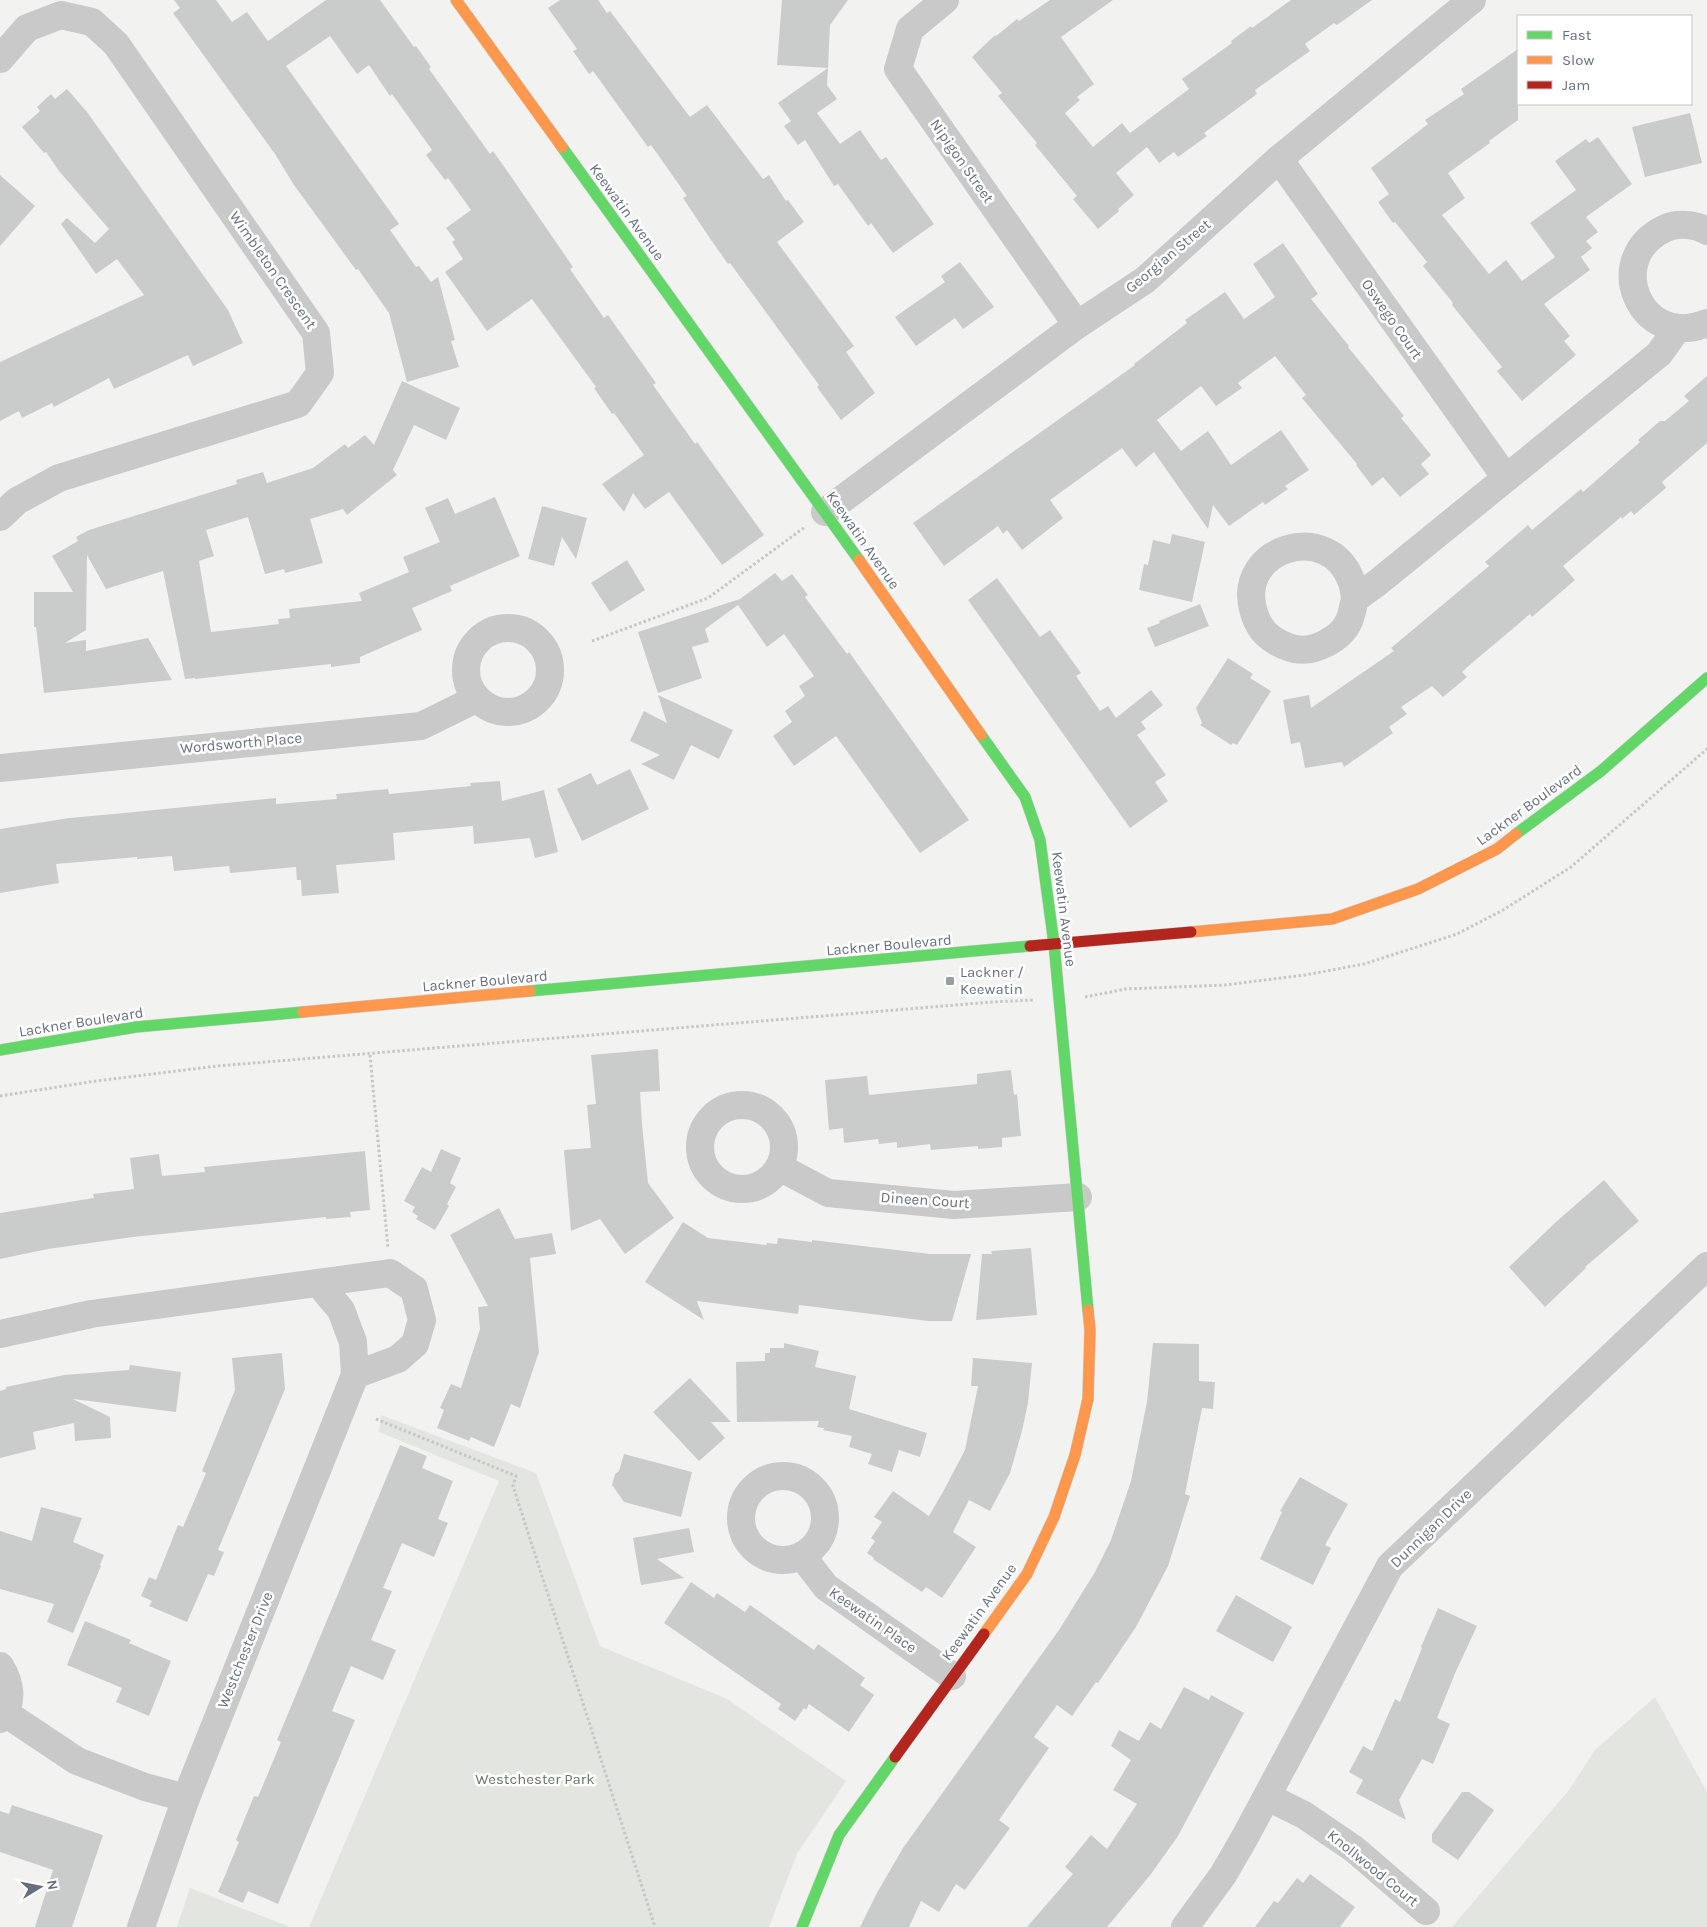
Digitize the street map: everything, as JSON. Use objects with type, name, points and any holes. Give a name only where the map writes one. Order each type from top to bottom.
[{"type":"street","name":"Keewatin Avenue","points":[[456,0],[819,517],[1025,797],[1040,840],[1054,944],[1090,1330],[1088,1400],[1075,1455],[1054,1517],[1026,1574],[839,1836],[802,1927]]},
{"type":"street","name":"Nipigon Street","points":[[945,0],[910,29],[898,69],[1077,325]]},
{"type":"street","name":"Georgian Street","points":[[819,517],[1077,325],[1145,280],[1279,159],[1472,0]]},
{"type":"street","name":"Wimbleton Crescent","points":[[0,58],[27,28],[61,15],[92,22],[116,44],[316,333],[320,373],[298,404],[59,478],[17,501],[0,517]]},
{"type":"street","name":"Oswego Court","points":[[1279,159],[1506,478]]},
{"type":"street","points":[[1707,231],[1703,228],[1685,224],[1671,226],[1654,233],[1639,249],[1633,266],[1634,290],[1641,307],[1654,320],[1677,329],[1695,328],[1707,323]]},
{"type":"street","points":[[1355,599],[1659,354],[1677,329]]},
{"type":"street","name":"Lackner Boulevard","points":[[0,1050],[136,1027],[1332,919],[1418,889],[1497,849],[1601,771],[1707,678]]},
{"type":"street","name":"Wordsworth Place","points":[[0,768],[421,726],[476,698]]},
{"type":"street","name":"Dineen Court","points":[[779,1168],[828,1193],[838,1194],[954,1205],[1078,1197]]},
{"type":"street","name":"Dunnigan Drive","points":[[1185,1927],[1223,1875],[1268,1797],[1390,1566],[1707,1266]]},
{"type":"street","points":[[0,1334],[91,1314],[390,1273],[414,1289],[422,1320],[414,1344],[398,1359],[355,1375]]},
{"type":"street","name":"Westchester Drive","points":[[141,1927],[186,1798],[355,1375],[353,1342],[341,1310],[318,1284]]},
{"type":"street","name":"Keewatin Place","points":[[802,1556],[826,1587],[952,1676]]},
{"type":"street","points":[[0,1666],[7,1676],[10,1699],[3,1716],[77,1761],[145,1786],[186,1798]]},
{"type":"street","name":"Knollwood Court","points":[[1268,1797],[1304,1815],[1354,1849],[1426,1911]]},
{"type":"path","points":[[592,641],[708,598],[819,517]]},
{"type":"path","points":[[1092,996],[1126,989],[1225,985],[1306,976],[1364,964],[1457,934],[1503,910],[1572,868],[1707,749]]},
{"type":"path","points":[[0,1096],[96,1081],[217,1066],[1032,1000]]},
{"type":"path","points":[[370,1054],[390,1273]]},
{"type":"path","points":[[376,1419],[516,1476],[513,1486],[655,1927]]},
{"type":"green space","name":"Westchester Park","points":[[381,1415],[536,1473],[600,1646],[727,1699],[846,1781],[797,1854],[769,1927],[309,1927],[499,1481],[379,1432]]},
{"type":"green space","points":[[1655,1697],[1707,1792],[1707,1927],[1452,1927],[1569,1790],[1595,1750]]},
{"type":"green space","points":[[190,1888],[290,1927],[177,1927]]},
{"type":"building","points":[[174,0],[216,0],[232,22],[247,12],[268,41],[326,0],[380,0],[431,67],[429,69],[490,154],[493,151],[573,267],[570,269],[604,318],[608,315],[656,383],[653,385],[764,535],[722,565],[669,492],[645,509],[633,493],[624,512],[602,484],[644,455],[614,413],[612,414],[594,388],[596,387],[532,299],[487,331],[445,272],[463,259],[452,242],[455,240],[446,228],[471,210],[448,178],[445,180],[426,155],[432,150],[392,94],[390,96],[369,65],[357,74],[330,36],[286,66],[399,224],[390,230],[416,267],[419,266],[431,282],[438,277],[455,340],[451,341],[459,367],[407,382],[389,313],[294,185],[275,154],[173,13],[180,8]]},
{"type":"building","points":[[560,0],[598,0],[607,13],[610,11],[690,117],[707,105],[763,179],[769,175],[786,201],[788,200],[804,222],[777,242],[854,346],[846,352],[875,393],[841,420],[817,387],[819,385],[709,237],[683,198],[687,196],[651,145],[648,147],[593,71],[589,74],[573,51],[577,49],[548,8]]},
{"type":"building","points":[[782,0],[848,0],[830,25],[828,68],[777,65]]},
{"type":"building","points":[[1050,0],[1113,0],[1061,37],[1094,84],[1077,97],[1080,100],[1065,113],[1093,147],[1122,123],[1130,133],[1189,89],[1182,79],[1232,43],[1231,41],[1251,26],[1252,28],[1291,0],[1372,0],[1337,25],[1334,23],[1305,44],[1310,51],[1255,90],[1257,94],[1204,133],[1207,136],[1178,157],[1174,152],[1159,163],[1147,147],[1116,173],[1134,195],[1098,229],[1073,199],[1077,196],[998,96],[1002,93],[972,57],[995,35],[1017,19],[1019,21]]},
{"type":"building","points":[[1517,50],[1518,120],[1448,173],[1465,198],[1442,215],[1489,274],[1506,260],[1522,281],[1555,257],[1530,223],[1576,190],[1555,161],[1586,139],[1589,143],[1598,137],[1632,184],[1586,217],[1598,232],[1586,241],[1592,248],[1581,257],[1590,270],[1544,304],[1570,336],[1564,341],[1576,355],[1522,401],[1497,371],[1502,367],[1423,266],[1427,262],[1395,222],[1393,223],[1378,202],[1389,194],[1371,168],[1428,124],[1425,120],[1464,94],[1461,89]]},
{"type":"building","points":[[828,68],[827,85],[837,99],[817,113],[840,144],[860,130],[881,160],[886,157],[934,224],[893,253],[871,223],[868,226],[838,184],[834,186],[805,140],[798,145],[784,126],[791,121],[778,103]]},
{"type":"building","points":[[67,89],[87,112],[228,310],[243,343],[193,366],[188,355],[114,389],[109,378],[54,407],[52,403],[22,418],[19,411],[0,421],[0,362],[144,295],[117,259],[96,274],[61,224],[67,218],[95,243],[109,229],[59,171],[46,152],[44,153],[22,127],[40,111],[37,107],[51,94],[55,99]]},
{"type":"building","points":[[1690,113],[1702,163],[1645,177],[1632,127]]},
{"type":"building","points":[[0,175],[35,206],[0,246]]},
{"type":"building","points":[[1283,243],[1318,294],[1311,299],[1404,416],[1401,418],[1431,455],[1421,464],[1429,474],[1400,497],[1383,477],[1372,486],[1357,464],[1302,398],[1306,395],[1275,356],[1238,383],[1242,388],[1216,406],[1201,386],[1157,420],[1181,451],[1208,431],[1231,465],[1281,430],[1309,470],[1285,486],[1288,489],[1265,505],[1263,502],[1229,526],[1213,505],[1208,529],[1154,452],[1136,467],[1122,448],[1050,500],[1063,518],[1022,550],[1007,530],[1003,534],[998,526],[944,566],[913,523],[1135,365],[1187,323],[1185,320],[1225,292],[1244,319],[1275,297],[1253,264]]},
{"type":"building","points":[[960,262],[994,307],[963,329],[955,318],[916,346],[895,317],[945,282],[941,276]]},
{"type":"building","points":[[1707,376],[1707,443],[1662,482],[1666,488],[1634,515],[1631,511],[1622,519],[1621,517],[1563,566],[1575,580],[1532,617],[1530,614],[1472,663],[1462,672],[1467,677],[1443,697],[1432,686],[1401,707],[1407,714],[1389,727],[1393,733],[1344,767],[1342,762],[1305,768],[1300,742],[1291,744],[1283,700],[1309,695],[1311,708],[1394,651],[1391,648],[1489,566],[1485,562],[1528,525],[1532,530],[1581,489],[1583,492],[1640,442],[1638,440],[1660,421],[1665,421],[1689,401],[1684,396]]},
{"type":"building","points":[[402,381],[460,408],[446,440],[414,425],[393,470],[397,475],[347,515],[343,509],[310,519],[323,563],[285,573],[284,569],[265,574],[248,517],[206,530],[214,556],[199,561],[211,632],[279,624],[278,619],[290,618],[289,609],[362,601],[359,593],[409,572],[403,557],[440,542],[425,508],[448,498],[455,514],[495,497],[520,556],[450,586],[452,591],[412,608],[422,630],[360,657],[360,663],[331,667],[331,664],[185,679],[163,571],[106,589],[87,555],[86,630],[65,643],[86,640],[86,651],[148,638],[172,680],[44,693],[36,627],[34,627],[34,592],[73,592],[52,556],[78,541],[76,537],[89,530],[237,484],[236,480],[263,472],[267,483],[313,468],[345,444],[348,448],[365,435],[374,445]]},
{"type":"building","points":[[542,506],[587,518],[576,559],[562,537],[554,566],[528,559]]},
{"type":"building","points":[[1172,534],[1205,542],[1192,602],[1139,590],[1144,564],[1148,565],[1153,540],[1170,544]]},
{"type":"building","points":[[627,560],[645,590],[610,612],[591,583]]},
{"type":"building","points":[[775,573],[782,581],[792,574],[808,595],[805,597],[847,654],[849,652],[969,820],[920,853],[836,736],[794,766],[773,736],[792,722],[785,711],[805,696],[799,686],[814,676],[784,634],[767,647],[738,605],[705,629],[709,642],[692,647],[702,678],[658,693],[638,632],[740,599]]},
{"type":"building","points":[[997,578],[1040,637],[1050,630],[1081,673],[1076,676],[1100,711],[1108,706],[1116,718],[1151,690],[1163,705],[1141,722],[1146,729],[1137,735],[1166,775],[1155,782],[1168,801],[1130,828],[968,600]]},
{"type":"building","points":[[1200,604],[1209,626],[1155,647],[1147,628]]},
{"type":"building","points":[[1228,658],[1253,674],[1250,678],[1271,691],[1237,745],[1233,743],[1231,745],[1200,725],[1202,723],[1196,708]]},
{"type":"building","points":[[658,695],[733,730],[719,759],[691,745],[674,780],[641,764],[660,755],[630,741],[644,711],[667,723]]},
{"type":"building","points":[[630,769],[649,809],[582,841],[557,789],[591,773],[597,785]]},
{"type":"building","points":[[500,781],[502,801],[544,790],[558,852],[535,858],[530,838],[474,844],[473,826],[393,833],[395,860],[336,865],[339,893],[302,896],[301,880],[297,880],[296,867],[230,873],[229,866],[174,871],[172,856],[56,864],[59,883],[0,893],[0,829],[69,818],[276,798],[276,804],[337,799],[336,794],[388,789],[389,794],[471,786],[470,783]]},
{"type":"building","points":[[658,1049],[660,1091],[640,1092],[642,1124],[648,1183],[674,1218],[625,1254],[600,1219],[571,1231],[564,1150],[591,1148],[587,1105],[596,1104],[591,1055]]},
{"type":"building","points":[[1011,1070],[1014,1095],[1017,1094],[1021,1136],[1002,1138],[1002,1147],[978,1149],[978,1146],[931,1150],[930,1144],[897,1148],[897,1142],[879,1144],[878,1139],[844,1143],[843,1128],[829,1130],[825,1080],[867,1076],[869,1095],[977,1084],[977,1074]]},
{"type":"building","points":[[441,1149],[461,1158],[450,1183],[456,1187],[447,1204],[449,1206],[435,1230],[416,1219],[418,1216],[412,1212],[415,1207],[404,1201],[422,1167],[431,1172]]},
{"type":"building","points":[[365,1151],[370,1210],[350,1212],[351,1217],[326,1219],[326,1217],[133,1237],[48,1249],[0,1259],[0,1213],[94,1198],[93,1194],[134,1189],[130,1158],[159,1154],[162,1176],[205,1172],[204,1167]]},
{"type":"building","points":[[1604,1180],[1639,1221],[1585,1267],[1545,1307],[1509,1267]]},
{"type":"building","points":[[499,1208],[515,1239],[552,1233],[556,1254],[530,1258],[539,1352],[520,1408],[511,1404],[494,1447],[471,1437],[469,1441],[437,1428],[444,1410],[440,1408],[451,1384],[461,1388],[480,1329],[478,1307],[488,1306],[450,1235]]},
{"type":"building","points":[[683,1222],[708,1238],[766,1245],[767,1243],[777,1244],[778,1238],[812,1242],[812,1240],[930,1254],[971,1254],[952,1321],[928,1321],[799,1305],[798,1314],[697,1301],[704,1320],[645,1282]]},
{"type":"building","points":[[1031,1248],[1037,1315],[976,1320],[982,1254],[992,1254],[991,1251]]},
{"type":"building","points":[[784,1343],[819,1351],[815,1367],[856,1376],[849,1409],[927,1433],[920,1457],[899,1450],[892,1472],[868,1464],[872,1454],[849,1447],[852,1436],[823,1430],[824,1428],[817,1427],[819,1421],[737,1422],[736,1362],[765,1361],[765,1353],[770,1353],[770,1348],[784,1348]]},
{"type":"building","points":[[1153,1343],[1199,1344],[1199,1381],[1215,1382],[1213,1409],[1202,1408],[1185,1494],[1190,1496],[1168,1566],[1136,1627],[1098,1683],[1096,1682],[1072,1716],[1057,1705],[1034,1737],[1049,1748],[999,1820],[1010,1828],[965,1890],[956,1884],[939,1912],[921,1901],[909,1927],[860,1927],[903,1848],[1059,1630],[1095,1572],[1111,1540],[1131,1481],[1147,1402]]},
{"type":"building","points":[[282,1353],[285,1389],[218,1550],[224,1552],[214,1576],[208,1574],[187,1622],[149,1606],[152,1601],[141,1596],[149,1577],[156,1580],[178,1525],[183,1527],[206,1473],[202,1471],[235,1390],[232,1358]]},
{"type":"building","points":[[973,1358],[1032,1363],[1028,1403],[1010,1473],[990,1511],[969,1500],[953,1532],[976,1547],[942,1598],[926,1587],[922,1592],[867,1553],[875,1541],[871,1538],[882,1522],[874,1517],[893,1491],[929,1516],[944,1490],[965,1450],[978,1386],[971,1386]]},
{"type":"building","points":[[130,1365],[181,1372],[176,1412],[73,1399],[110,1417],[111,1438],[75,1441],[74,1423],[33,1432],[36,1449],[0,1458],[0,1391],[6,1389],[6,1387],[64,1375],[129,1370]]},
{"type":"building","points":[[690,1378],[731,1422],[711,1422],[725,1438],[699,1461],[653,1412]]},
{"type":"building","points":[[400,1445],[427,1456],[422,1468],[453,1481],[438,1519],[448,1523],[434,1557],[402,1543],[383,1588],[392,1591],[371,1640],[396,1650],[383,1680],[351,1666],[332,1711],[355,1720],[278,1904],[248,1891],[243,1903],[218,1892],[239,1842],[236,1840],[254,1796],[258,1797],[281,1742],[277,1740]]},
{"type":"building","points":[[624,1454],[692,1472],[681,1517],[624,1502],[612,1485]]},
{"type":"building","points":[[1300,1477],[1348,1504],[1325,1545],[1331,1548],[1313,1585],[1260,1559],[1282,1512],[1280,1511]]},
{"type":"building","points":[[41,1507],[82,1518],[73,1542],[104,1555],[73,1633],[47,1622],[54,1604],[0,1589],[0,1531],[32,1541]]},
{"type":"building","points":[[689,1528],[694,1552],[657,1559],[684,1578],[641,1585],[633,1538]]},
{"type":"building","points":[[691,1582],[714,1598],[717,1593],[745,1612],[750,1605],[814,1650],[818,1644],[865,1678],[860,1685],[874,1695],[849,1732],[809,1704],[795,1721],[778,1709],[781,1704],[664,1623]]},
{"type":"building","points":[[1236,1595],[1292,1627],[1273,1662],[1216,1631]]},
{"type":"building","points":[[1438,1608],[1477,1626],[1437,1718],[1450,1724],[1433,1764],[1422,1759],[1399,1800],[1406,1820],[1356,1793],[1363,1780],[1349,1772],[1363,1746],[1372,1751],[1395,1699],[1400,1702]]},
{"type":"building","points":[[85,1621],[131,1640],[129,1643],[171,1661],[149,1716],[116,1702],[122,1688],[67,1665]]},
{"type":"building","points":[[1184,1687],[1209,1700],[1211,1695],[1244,1713],[1178,1836],[1151,1874],[1107,1927],[1027,1927],[1073,1874],[1065,1867],[1091,1835],[1107,1849],[1137,1804],[1113,1790],[1131,1760],[1111,1746],[1119,1730],[1139,1741],[1150,1722],[1161,1729]]},
{"type":"building","points":[[1462,1792],[1469,1792],[1494,1810],[1458,1860],[1432,1842],[1432,1834]]},
{"type":"building","points":[[12,1805],[103,1835],[72,1927],[35,1927],[53,1870],[0,1852],[0,1811],[9,1814]]},
{"type":"building","points":[[1310,1874],[1355,1907],[1340,1927],[1255,1927],[1274,1901],[1278,1903],[1297,1878],[1303,1883]]},
{"type":"traffic: fast","points":[[562,147],[859,560]]},
{"type":"traffic: fast","points":[[1516,834],[1601,771],[1707,678]]},
{"type":"traffic: fast","points":[[981,735],[1025,797],[1040,840],[1054,944],[1088,1310]]},
{"type":"traffic: fast","points":[[530,991],[1030,946]]},
{"type":"traffic: fast","points":[[0,1050],[136,1027],[303,1012]]},
{"type":"traffic: fast","points":[[802,1927],[839,1835],[895,1757]]},
{"type":"traffic: slow","points":[[456,0],[562,147]]},
{"type":"traffic: slow","points":[[859,560],[981,735]]},
{"type":"traffic: slow","points":[[1191,932],[1332,919],[1418,889],[1497,849],[1516,834]]},
{"type":"traffic: slow","points":[[303,1012],[530,991]]},
{"type":"traffic: slow","points":[[984,1634],[1027,1574],[1054,1517],[1075,1455],[1088,1399],[1090,1330],[1088,1310]]},
{"type":"traffic: jam","points":[[1030,946],[1191,932]]},
{"type":"traffic: jam","points":[[895,1757],[984,1634]]},
{"type":"place","name":"Lackner / Keewatin","points":[[950,981]]}]
